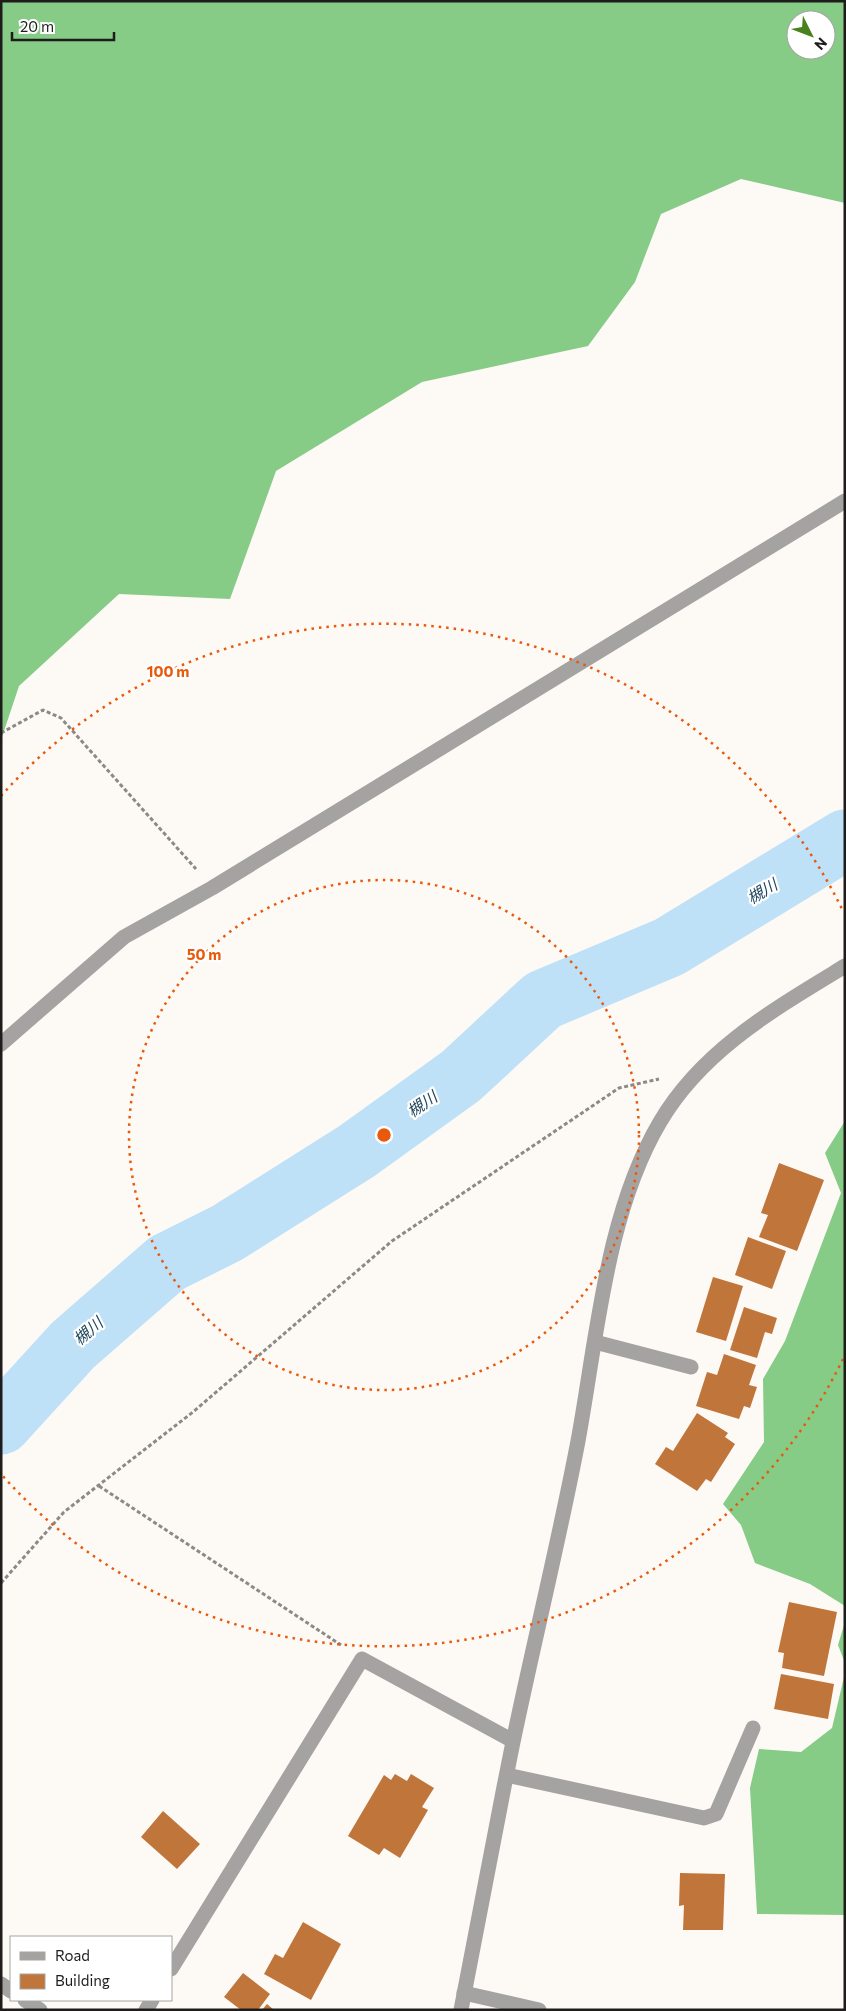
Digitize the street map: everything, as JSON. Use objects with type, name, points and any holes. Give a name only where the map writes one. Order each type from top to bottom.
[{"type":"street","points":[[1,1044],[124,936],[212,888],[845,501]]},
{"type":"street","points":[[461,2010],[513,1742],[578,1442],[613,1248],[634,1174],[661,1120],[701,1069],[742,1032],[845,966]]},
{"type":"street","points":[[596,1342],[691,1366]]},
{"type":"street","points":[[172,1967],[362,1659],[513,1742]]},
{"type":"street","points":[[507,1775],[704,1818],[716,1814],[753,1728]]},
{"type":"street","points":[[464,1993],[539,2010]]},
{"type":"street","points":[[26,2001],[40,2010]]},
{"type":"path","points":[[1,732],[43,710],[61,718],[212,888]]},
{"type":"path","points":[[1,1583],[64,1512],[193,1412],[392,1242],[619,1088],[701,1069]]},
{"type":"path","points":[[99,1486],[362,1659]]},
{"type":"green space","points":[[1,1],[845,1],[845,203],[741,179],[661,214],[635,282],[588,346],[422,382],[276,471],[230,599],[119,594],[19,686],[1,740]]},
{"type":"green space","points":[[845,1121],[845,1606],[810,1584],[755,1563],[741,1525],[723,1504],[764,1442],[763,1379],[785,1341],[841,1193],[825,1153]]},
{"type":"green space","points":[[845,1622],[845,1663],[838,1645]]},
{"type":"green space","points":[[845,1673],[845,1915],[757,1914],[750,1788],[759,1749],[801,1752],[832,1728]]},
{"type":"building","points":[[779,1163],[824,1180],[797,1251],[759,1237],[768,1215],[761,1213]]},
{"type":"building","points":[[748,1237],[786,1251],[772,1289],[735,1275]]},
{"type":"building","points":[[713,1277],[743,1286],[726,1341],[696,1332]]},
{"type":"building","points":[[744,1307],[777,1318],[772,1334],[765,1332],[757,1358],[730,1350]]},
{"type":"building","points":[[724,1354],[756,1365],[749,1385],[757,1387],[750,1408],[744,1406],[739,1419],[696,1406],[707,1372],[717,1375]]},
{"type":"building","points":[[697,1413],[728,1433],[725,1437],[735,1444],[711,1482],[706,1479],[697,1491],[655,1464],[666,1447],[673,1451]]},
{"type":"building","points":[[789,1602],[837,1612],[824,1676],[782,1668],[784,1653],[778,1652]]},
{"type":"building","points":[[781,1674],[834,1684],[828,1719],[774,1709]]},
{"type":"building","points":[[395,1774],[407,1781],[411,1774],[434,1788],[422,1807],[428,1810],[400,1858],[384,1848],[379,1855],[348,1836],[384,1775],[391,1780]]},
{"type":"building","points":[[163,1811],[200,1844],[177,1869],[141,1837]]},
{"type":"building","points":[[680,1873],[725,1874],[723,1930],[683,1930],[684,1905],[679,1906]]},
{"type":"building","points":[[303,1922],[341,1944],[311,2000],[264,1974],[275,1954],[283,1958]]},
{"type":"building","points":[[243,1973],[270,1994],[258,2010],[241,2010],[224,1997]]},
{"type":"building","points":[[267,2004],[274,2010],[262,2010]]},
{"type":"waterway","name":"槻川","points":[[1,1424],[73,1345],[167,1263],[227,1233],[357,1151],[461,1076],[543,1000],[669,947],[845,840]]}]
